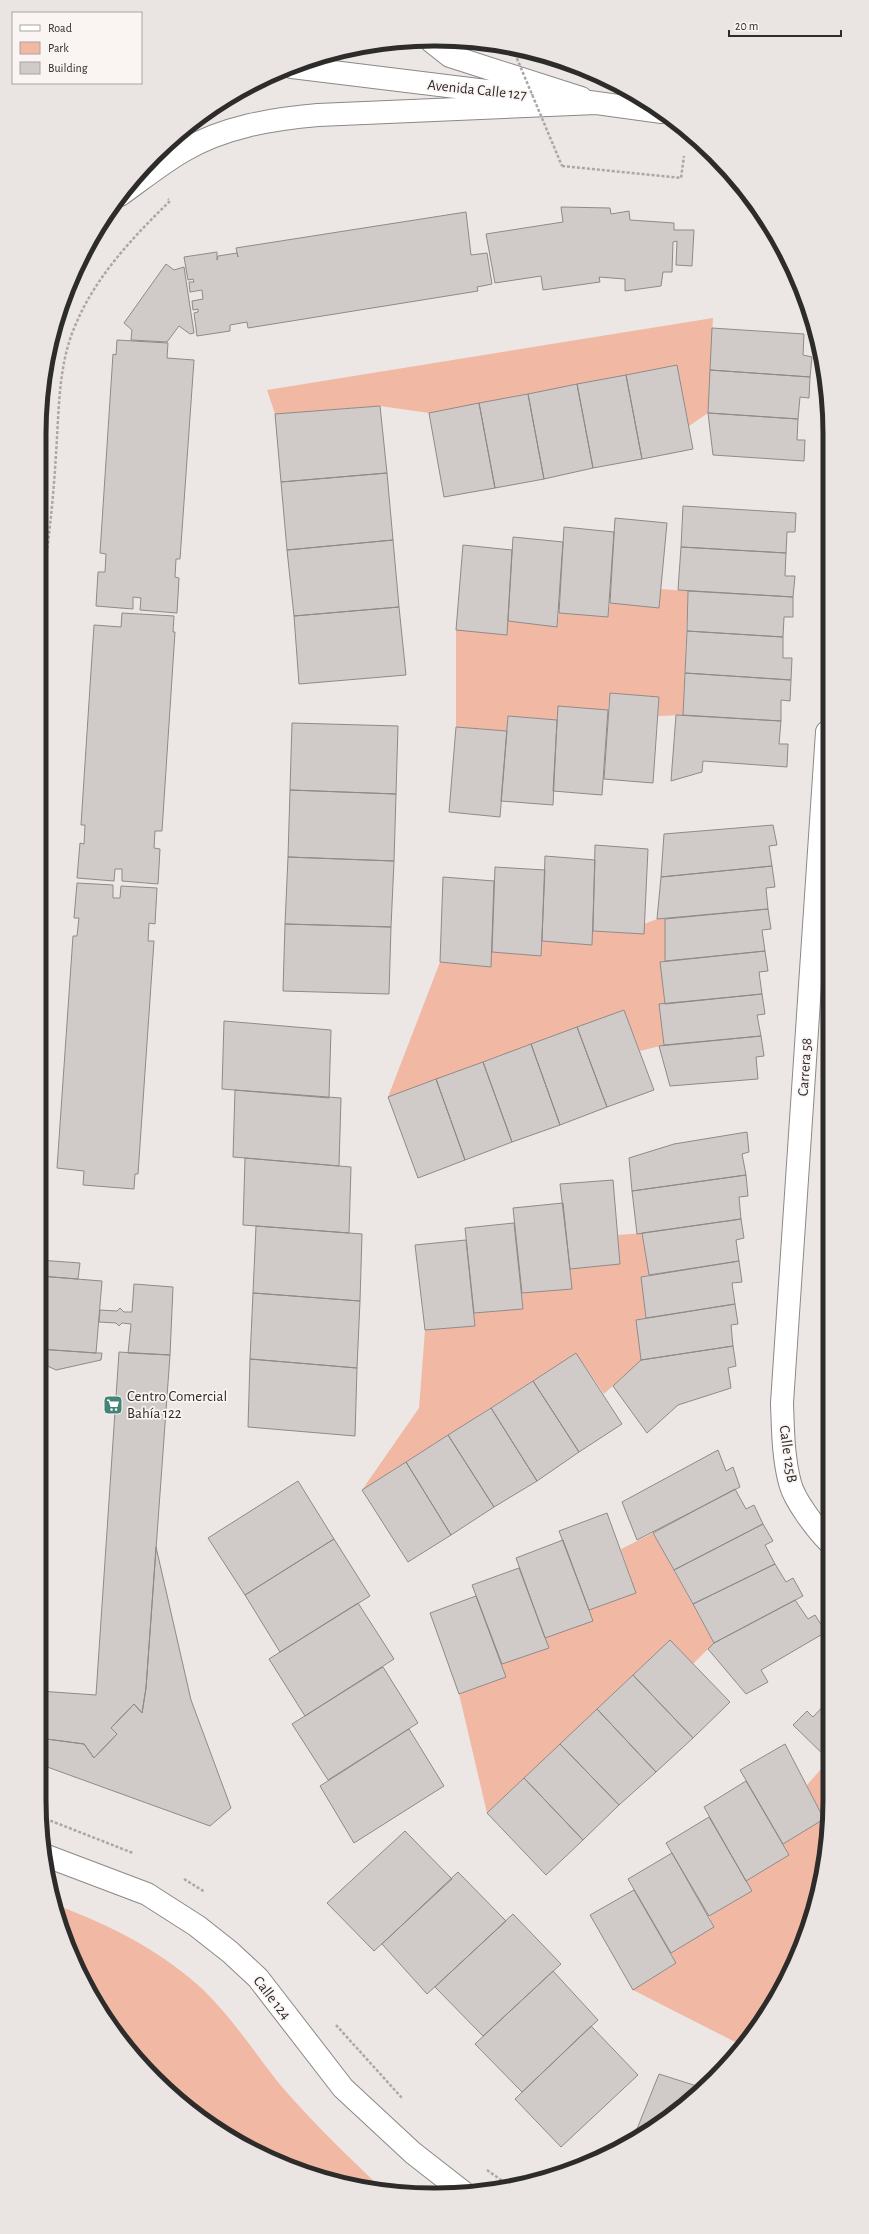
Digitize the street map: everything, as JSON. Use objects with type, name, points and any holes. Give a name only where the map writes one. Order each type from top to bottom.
[{"type":"street","points":[[438,46],[450,56],[596,103]]},
{"type":"street","name":"Avenida Calle 127","points":[[305,69],[442,87],[596,103],[649,110]]},
{"type":"street","points":[[140,180],[184,150],[245,126],[274,119],[318,115],[596,103]]},
{"type":"street","name":"Carrera 58","points":[[782,1403],[823,792]]},
{"type":"street","name":"Calle 125B","points":[[782,1403],[783,1437],[790,1484],[816,1528],[823,1536]]},
{"type":"street","name":"Calle 124","points":[[50,1857],[147,1894],[197,1926],[230,1952],[258,1978],[344,2088],[412,2153],[457,2187]]},
{"type":"path","points":[[515,54],[562,166],[681,178],[684,156]]},
{"type":"path","points":[[46,557],[50,528],[63,377],[67,351],[75,326],[94,290],[116,259],[142,229],[170,201]]},
{"type":"green space","points":[[713,318],[708,413],[689,426],[677,365],[429,413],[380,406],[275,414],[267,390]]},
{"type":"green space","points":[[661,589],[688,591],[683,715],[658,716],[659,697],[610,693],[608,710],[559,706],[557,720],[508,716],[507,731],[456,727],[456,630],[507,635],[508,621],[557,627],[559,613],[608,617],[610,603],[659,608]]},
{"type":"green space","points":[[657,919],[665,919],[665,961],[660,962],[665,1004],[659,1004],[664,1045],[640,1051],[624,1010],[388,1097],[440,962],[490,967],[492,952],[541,956],[542,941],[592,945],[593,931],[643,934],[644,924]]},
{"type":"green space","points":[[642,1233],[649,1275],[641,1277],[646,1318],[636,1320],[641,1360],[604,1394],[576,1353],[362,1490],[419,1408],[425,1330],[475,1326],[474,1313],[523,1309],[522,1293],[572,1289],[570,1269],[620,1264],[618,1235]]},
{"type":"green space","points":[[653,1533],[714,1643],[693,1664],[670,1640],[487,1813],[459,1694],[506,1677],[502,1664],[549,1648],[545,1638],[589,1610],[636,1593],[621,1549]]},
{"type":"green space","points":[[823,1767],[822,1816],[807,1785]]},
{"type":"green space","points":[[822,1820],[816,1875],[810,1900],[793,1948],[771,1994],[737,2043],[633,1990],[676,1963],[671,1953],[714,1927],[709,1916],[752,1891],[746,1881],[789,1855],[783,1844]]},
{"type":"green space","points":[[61,1907],[112,1928],[148,1948],[182,1971],[221,2009],[283,2088],[333,2141],[377,2184],[334,2175],[263,2148],[219,2123],[178,2092],[142,2056],[111,2015],[86,1971]]},
{"type":"building","points":[[561,207],[610,208],[611,214],[629,211],[630,220],[674,223],[674,230],[694,230],[692,266],[676,265],[677,241],[673,242],[672,272],[663,272],[661,286],[625,291],[625,279],[599,277],[600,282],[543,290],[541,276],[495,283],[486,234],[563,222]]},
{"type":"building","points":[[466,212],[471,255],[487,253],[492,284],[477,287],[478,291],[248,328],[247,322],[230,325],[230,331],[197,336],[194,313],[198,312],[198,309],[193,310],[192,301],[203,299],[202,290],[190,292],[189,282],[194,282],[193,279],[188,280],[184,257],[217,252],[217,260],[218,256],[237,253],[238,257],[236,248]]},
{"type":"building","points":[[166,264],[174,270],[184,267],[194,333],[190,334],[179,326],[167,342],[131,340],[132,330],[124,323]]},
{"type":"building","points":[[712,328],[804,334],[803,355],[812,357],[810,377],[710,370]]},
{"type":"building","points":[[117,340],[168,343],[167,358],[194,360],[180,559],[176,559],[175,577],[179,578],[177,613],[140,610],[141,598],[133,597],[133,609],[96,606],[98,572],[105,572],[106,554],[100,553],[113,354],[116,355]]},
{"type":"building","points":[[677,365],[693,449],[642,459],[626,375]]},
{"type":"building","points":[[710,370],[810,377],[809,398],[800,397],[798,419],[708,413]]},
{"type":"building","points":[[626,375],[642,459],[593,468],[577,384]]},
{"type":"building","points":[[577,384],[593,468],[544,479],[528,394]]},
{"type":"building","points":[[528,394],[544,479],[495,488],[479,403]]},
{"type":"building","points":[[479,403],[495,488],[444,497],[429,413]]},
{"type":"building","points":[[380,406],[387,473],[281,482],[275,414]]},
{"type":"building","points":[[708,413],[798,419],[797,440],[805,440],[804,461],[713,455]]},
{"type":"building","points":[[387,473],[393,540],[287,550],[281,482]]},
{"type":"building","points":[[683,506],[796,513],[795,532],[787,532],[786,553],[681,547]]},
{"type":"building","points":[[615,518],[667,523],[659,608],[610,603]]},
{"type":"building","points":[[564,527],[614,532],[608,617],[559,613]]},
{"type":"building","points":[[513,537],[563,542],[557,627],[508,621]]},
{"type":"building","points":[[393,540],[399,607],[294,616],[287,550]]},
{"type":"building","points":[[463,545],[512,550],[507,635],[456,630]]},
{"type":"building","points":[[681,547],[786,553],[785,576],[795,576],[793,597],[678,590]]},
{"type":"building","points":[[688,591],[793,597],[793,617],[784,617],[783,637],[687,631]]},
{"type":"building","points":[[399,607],[406,675],[299,684],[294,616]]},
{"type":"building","points":[[122,613],[174,616],[173,632],[175,632],[162,831],[155,831],[154,848],[160,849],[158,884],[122,881],[122,869],[115,869],[114,881],[77,878],[80,843],[84,844],[85,825],[81,825],[94,625],[121,627]]},
{"type":"building","points":[[687,631],[783,637],[783,658],[792,658],[791,680],[685,673]]},
{"type":"building","points":[[685,673],[791,680],[790,701],[781,700],[781,721],[683,715]]},
{"type":"building","points":[[610,693],[659,697],[653,783],[604,779]]},
{"type":"building","points":[[558,706],[608,710],[602,795],[553,791]]},
{"type":"building","points":[[676,715],[781,721],[779,744],[788,744],[787,767],[703,761],[702,772],[671,781]]},
{"type":"building","points":[[508,716],[557,720],[553,805],[501,801]]},
{"type":"building","points":[[292,723],[398,726],[396,794],[290,790]]},
{"type":"building","points":[[456,727],[507,731],[500,817],[449,812]]},
{"type":"building","points":[[290,790],[396,794],[394,861],[288,857]]},
{"type":"building","points":[[773,825],[777,845],[769,846],[772,866],[661,877],[664,834]]},
{"type":"building","points":[[595,845],[648,849],[644,934],[593,931]]},
{"type":"building","points":[[545,856],[595,860],[592,945],[542,941]]},
{"type":"building","points":[[288,857],[394,861],[391,927],[285,924]]},
{"type":"building","points":[[772,866],[775,887],[766,888],[768,909],[657,919],[661,877]]},
{"type":"building","points":[[495,867],[545,870],[541,956],[492,952]]},
{"type":"building","points":[[443,877],[494,881],[491,967],[440,962]]},
{"type":"building","points":[[77,883],[113,885],[113,898],[120,898],[121,886],[157,888],[155,924],[149,923],[148,941],[154,941],[138,1174],[135,1174],[134,1189],[83,1185],[84,1171],[57,1168],[73,936],[77,936],[79,918],[74,918]]},
{"type":"building","points":[[768,909],[771,929],[762,930],[765,951],[665,961],[665,919]]},
{"type":"building","points":[[285,924],[391,927],[389,994],[283,991]]},
{"type":"building","points":[[765,951],[768,971],[759,972],[762,994],[665,1004],[660,962]]},
{"type":"building","points":[[762,994],[765,1014],[757,1015],[761,1036],[664,1045],[659,1004]]},
{"type":"building","points":[[624,1010],[654,1090],[607,1107],[577,1027]]},
{"type":"building","points":[[224,1021],[331,1030],[329,1098],[222,1089]]},
{"type":"building","points":[[577,1027],[607,1107],[560,1125],[531,1044]]},
{"type":"building","points":[[761,1036],[764,1056],[756,1057],[758,1079],[670,1086],[659,1046]]},
{"type":"building","points":[[531,1044],[560,1125],[512,1142],[483,1062]]},
{"type":"building","points":[[483,1062],[512,1142],[465,1160],[436,1079]]},
{"type":"building","points":[[436,1079],[465,1160],[418,1178],[388,1097]]},
{"type":"building","points":[[235,1090],[341,1098],[339,1166],[233,1157]]},
{"type":"building","points":[[747,1132],[749,1152],[742,1154],[746,1175],[632,1191],[629,1158],[674,1144]]},
{"type":"building","points":[[245,1158],[351,1167],[349,1233],[243,1225]]},
{"type":"building","points":[[746,1175],[748,1196],[739,1197],[741,1219],[637,1234],[632,1191]]},
{"type":"building","points":[[613,1180],[620,1264],[570,1269],[560,1184]]},
{"type":"building","points":[[563,1203],[572,1289],[522,1293],[513,1208]]},
{"type":"building","points":[[741,1219],[744,1238],[736,1240],[739,1261],[649,1275],[642,1233]]},
{"type":"building","points":[[514,1223],[523,1309],[474,1313],[465,1228]]},
{"type":"building","points":[[256,1226],[362,1234],[360,1301],[253,1293]]},
{"type":"building","points":[[466,1240],[475,1326],[425,1330],[415,1245]]},
{"type":"building","points":[[46,1261],[80,1263],[78,1279],[46,1277]]},
{"type":"building","points":[[739,1261],[742,1282],[732,1283],[735,1304],[646,1318],[641,1277]]},
{"type":"building","points":[[46,1277],[102,1281],[96,1353],[46,1349]]},
{"type":"building","points":[[134,1284],[173,1287],[170,1355],[128,1353],[131,1324],[122,1323],[119,1326],[116,1323],[99,1322],[100,1310],[117,1311],[120,1308],[124,1312],[132,1312]]},
{"type":"building","points":[[253,1293],[360,1301],[357,1368],[250,1359]]},
{"type":"building","points":[[735,1304],[738,1324],[731,1325],[733,1346],[641,1360],[636,1320]]},
{"type":"building","points":[[733,1346],[736,1366],[728,1368],[731,1388],[678,1405],[647,1433],[613,1386],[641,1360]]},
{"type":"building","points":[[46,1349],[102,1353],[101,1360],[56,1370],[46,1365]]},
{"type":"building","points":[[119,1352],[170,1355],[146,1688],[142,1713],[134,1704],[111,1728],[117,1734],[94,1758],[84,1744],[46,1739],[46,1691],[96,1695]]},
{"type":"building","points":[[576,1353],[622,1424],[579,1452],[533,1381]]},
{"type":"building","points":[[250,1359],[357,1368],[355,1436],[248,1427]]},
{"type":"building","points":[[533,1381],[579,1452],[537,1481],[491,1408]]},
{"type":"building","points":[[491,1408],[537,1481],[494,1507],[448,1435]]},
{"type":"building","points":[[448,1435],[494,1507],[451,1535],[406,1462]]},
{"type":"building","points":[[718,1450],[726,1471],[733,1467],[740,1487],[637,1540],[622,1502]]},
{"type":"building","points":[[406,1462],[451,1535],[408,1562],[362,1490]]},
{"type":"building","points":[[298,1481],[334,1539],[245,1595],[208,1538]]},
{"type":"building","points":[[735,1489],[746,1509],[754,1505],[763,1524],[674,1570],[653,1533]]},
{"type":"building","points":[[607,1513],[636,1593],[589,1610],[559,1531]]},
{"type":"building","points":[[763,1524],[773,1541],[765,1545],[775,1564],[693,1604],[674,1570]]},
{"type":"building","points":[[334,1539],[370,1596],[280,1652],[245,1595]]},
{"type":"building","points":[[563,1540],[593,1621],[545,1638],[516,1558]]},
{"type":"building","points":[[156,1547],[191,1700],[231,1808],[210,1826],[46,1767],[46,1739],[84,1744],[94,1758],[117,1734],[111,1728],[134,1704],[142,1713],[146,1688]]},
{"type":"building","points":[[775,1564],[786,1582],[793,1578],[803,1596],[714,1643],[693,1604]]},
{"type":"building","points":[[519,1568],[549,1648],[502,1664],[472,1585]]},
{"type":"building","points":[[476,1596],[506,1677],[459,1694],[430,1613]]},
{"type":"building","points":[[795,1600],[808,1619],[815,1615],[823,1627],[823,1634],[761,1670],[768,1682],[746,1694],[708,1649],[714,1643]]},
{"type":"building","points":[[358,1603],[394,1659],[305,1716],[269,1659]]},
{"type":"building","points":[[670,1640],[730,1702],[693,1738],[633,1675]]},
{"type":"building","points":[[383,1667],[418,1723],[328,1780],[292,1724]]},
{"type":"building","points":[[633,1675],[693,1738],[656,1772],[597,1709]]},
{"type":"building","points":[[823,1706],[823,1754],[793,1725],[807,1711],[813,1717]]},
{"type":"building","points":[[597,1709],[656,1772],[619,1805],[560,1744]]},
{"type":"building","points":[[409,1729],[444,1786],[354,1843],[320,1786]]},
{"type":"building","points":[[560,1744],[619,1805],[583,1840],[524,1778]]},
{"type":"building","points":[[785,1744],[822,1816],[822,1820],[783,1844],[740,1770]]},
{"type":"building","points":[[524,1778],[583,1840],[546,1875],[487,1813]]},
{"type":"building","points":[[746,1781],[789,1855],[746,1881],[704,1807]]},
{"type":"building","points":[[709,1817],[752,1891],[709,1916],[666,1843]]},
{"type":"building","points":[[405,1831],[452,1879],[374,1951],[327,1903]]},
{"type":"building","points":[[672,1853],[714,1927],[671,1953],[628,1879]]},
{"type":"building","points":[[458,1872],[506,1921],[427,1994],[382,1944]]},
{"type":"building","points":[[634,1890],[676,1963],[633,1990],[590,1915]]},
{"type":"building","points":[[513,1914],[561,1964],[483,2036],[435,1987]]},
{"type":"building","points":[[553,1971],[598,2020],[522,2092],[475,2044]]},
{"type":"building","points":[[591,2026],[638,2075],[561,2147],[515,2099]]},
{"type":"building","points":[[659,2074],[697,2086],[671,2108],[636,2132]]},
{"type":"place","name":"Centro Comercial Bahía 122","points":[[113,1405]]}]
